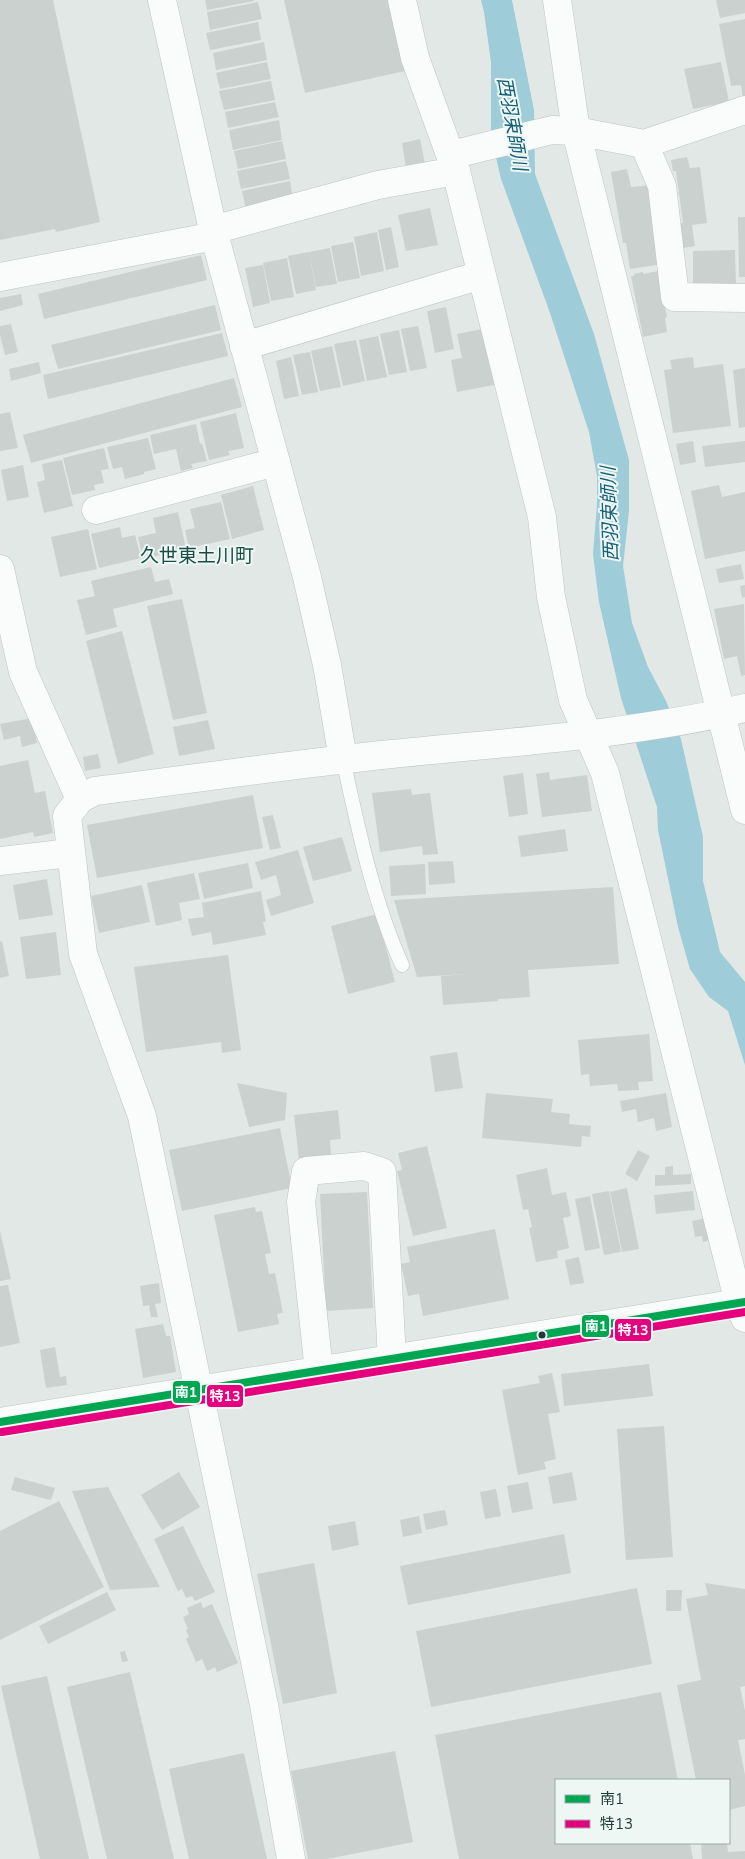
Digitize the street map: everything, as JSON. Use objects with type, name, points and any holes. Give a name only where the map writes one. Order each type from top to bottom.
[{"type":"street","points":[[162,0],[214,233],[307,577],[327,665],[343,759]]},
{"type":"street","points":[[0,1422],[392,1359],[743,1308],[595,734],[573,700],[551,597],[542,517],[454,163],[414,58],[402,0]]},
{"type":"street","points":[[557,0],[564,130],[726,712],[745,810]]},
{"type":"street","points":[[0,277],[214,233],[564,130],[644,144],[745,110]]},
{"type":"street","points":[[644,144],[662,186],[675,297],[745,298]]},
{"type":"street","points":[[244,346],[481,276]]},
{"type":"street","points":[[96,510],[276,462]]},
{"type":"street","points":[[0,569],[23,672],[80,799]]},
{"type":"street","points":[[291,1859],[264,1705],[142,1116],[83,954],[67,816],[80,799],[95,791],[343,759],[595,734],[726,712]]},
{"type":"street","points":[[0,861],[70,853]]},
{"type":"street","points":[[319,1371],[301,1202],[306,1171],[364,1166],[382,1172],[392,1359]]},
{"type":"lane","points":[[343,759],[358,830],[376,895],[389,937],[402,965]]},
{"type":"water","name":"西羽束師川","points":[[481,0],[512,0],[534,110],[535,174],[594,334],[629,460],[629,511],[623,566],[632,623],[648,667],[666,701],[681,739],[703,837],[703,881],[720,952],[745,982],[745,1065],[728,1011],[709,997],[690,969],[678,927],[658,830],[657,807],[621,698],[599,602],[593,554],[597,476],[589,432],[549,310],[501,179],[491,135],[491,62]]},
{"type":"building","points":[[0,0],[53,0],[100,222],[56,232],[55,229],[0,240]]},
{"type":"building","points":[[205,0],[254,0],[254,1],[207,10]]},
{"type":"building","points":[[284,0],[389,0],[405,71],[305,93]]},
{"type":"building","points":[[716,0],[745,0],[745,13],[720,18]]},
{"type":"building","points":[[258,2],[262,19],[210,30],[207,12]]},
{"type":"building","points":[[745,19],[745,99],[743,99],[741,85],[731,86],[719,24]]},
{"type":"building","points":[[258,22],[261,40],[210,50],[206,33]]},
{"type":"building","points":[[264,42],[267,60],[216,70],[213,53]]},
{"type":"building","points":[[267,62],[271,79],[220,89],[216,73]]},
{"type":"building","points":[[721,62],[729,102],[693,109],[684,69]]},
{"type":"building","points":[[271,81],[275,100],[224,110],[219,91]]},
{"type":"building","points":[[275,102],[279,117],[228,128],[225,112]]},
{"type":"building","points":[[279,120],[282,140],[233,150],[229,130]]},
{"type":"building","points":[[420,139],[425,164],[406,168],[402,143]]},
{"type":"building","points":[[282,141],[286,159],[238,169],[234,151]]},
{"type":"building","points":[[687,157],[690,168],[700,167],[707,223],[692,225],[695,246],[683,248],[680,223],[683,223],[676,171],[673,171],[671,160]]},
{"type":"building","points":[[286,161],[290,179],[241,189],[237,171]]},
{"type":"building","points":[[627,169],[631,187],[652,185],[663,264],[630,269],[626,243],[623,243],[611,172]]},
{"type":"building","points":[[290,181],[293,200],[246,209],[242,191]]},
{"type":"building","points":[[430,208],[438,245],[406,251],[398,215]]},
{"type":"building","points":[[738,217],[745,217],[745,277],[739,277]]},
{"type":"building","points":[[391,227],[399,267],[386,270],[378,230]]},
{"type":"building","points":[[377,232],[384,271],[361,276],[354,237]]},
{"type":"building","points":[[353,242],[360,278],[338,282],[331,246]]},
{"type":"building","points":[[330,248],[337,284],[316,287],[309,252]]},
{"type":"building","points":[[735,250],[736,285],[693,286],[693,251]]},
{"type":"building","points":[[309,252],[316,290],[296,294],[288,256]]},
{"type":"building","points":[[201,255],[207,280],[44,319],[38,294]]},
{"type":"building","points":[[287,258],[294,297],[271,301],[263,263]]},
{"type":"building","points":[[263,265],[270,303],[253,307],[245,268]]},
{"type":"building","points":[[658,271],[667,317],[665,318],[667,332],[643,337],[631,276],[643,272],[643,274]]},
{"type":"building","points":[[21,294],[23,305],[0,311],[0,298]]},
{"type":"building","points":[[215,305],[221,330],[58,369],[51,345]]},
{"type":"building","points":[[446,307],[454,349],[435,353],[427,311]]},
{"type":"building","points":[[11,324],[18,352],[5,355],[0,335],[0,326]]},
{"type":"building","points":[[418,326],[427,368],[410,371],[401,329]]},
{"type":"building","points":[[482,329],[494,385],[457,392],[451,360],[462,358],[457,334]]},
{"type":"building","points":[[399,330],[407,372],[389,375],[380,334]]},
{"type":"building","points":[[222,333],[228,356],[48,399],[43,375]]},
{"type":"building","points":[[378,336],[387,377],[367,381],[359,340]]},
{"type":"building","points":[[356,340],[365,381],[343,386],[334,344]]},
{"type":"building","points":[[332,346],[341,387],[320,391],[311,351]]},
{"type":"building","points":[[310,352],[318,392],[302,395],[293,355]]},
{"type":"building","points":[[291,357],[299,396],[284,399],[276,361]]},
{"type":"building","points":[[693,357],[694,368],[723,364],[731,426],[673,433],[664,370],[672,369],[670,360]]},
{"type":"building","points":[[39,362],[41,373],[11,381],[9,369]]},
{"type":"building","points":[[745,368],[745,427],[739,428],[733,370]]},
{"type":"building","points":[[234,378],[242,407],[31,463],[23,435]]},
{"type":"building","points":[[10,412],[18,448],[0,451],[0,414]]},
{"type":"building","points":[[236,413],[244,448],[228,451],[230,455],[209,460],[200,422]]},
{"type":"building","points":[[196,424],[200,444],[202,443],[207,461],[191,464],[193,468],[181,471],[176,449],[154,454],[150,435]]},
{"type":"building","points":[[148,438],[156,469],[125,479],[122,467],[113,469],[107,447]]},
{"type":"building","points":[[693,441],[696,462],[680,465],[676,444]]},
{"type":"building","points":[[745,441],[745,462],[705,467],[702,446]]},
{"type":"building","points":[[104,448],[109,469],[101,470],[104,483],[94,485],[95,490],[72,495],[63,458]]},
{"type":"building","points":[[62,460],[73,506],[44,513],[37,482],[45,480],[42,464]]},
{"type":"building","points":[[23,465],[29,497],[7,501],[1,470]]},
{"type":"building","points":[[719,485],[722,497],[745,492],[745,551],[705,559],[691,491]]},
{"type":"building","points":[[253,486],[264,530],[232,539],[221,495]]},
{"type":"building","points":[[221,502],[230,539],[189,548],[185,530],[195,528],[190,509]]},
{"type":"building","points":[[178,512],[186,549],[143,559],[138,537],[156,533],[153,518]]},
{"type":"building","points":[[120,527],[122,538],[135,535],[141,558],[99,568],[91,534]]},
{"type":"building","points":[[88,529],[97,569],[60,577],[51,537]]},
{"type":"building","points":[[741,564],[744,579],[719,583],[716,569]]},
{"type":"building","points":[[151,567],[155,582],[169,579],[173,594],[113,609],[117,627],[86,635],[77,600],[95,596],[91,581]]},
{"type":"building","points":[[745,585],[745,597],[742,598],[740,586]]},
{"type":"building","points":[[182,599],[207,713],[173,720],[147,606]]},
{"type":"building","points":[[744,604],[745,675],[741,676],[737,656],[724,659],[714,609]]},
{"type":"building","points":[[122,631],[154,754],[118,764],[86,641]]},
{"type":"building","points":[[32,718],[37,743],[22,747],[20,736],[4,740],[0,724]]},
{"type":"building","points":[[208,720],[215,749],[179,756],[173,727]]},
{"type":"building","points":[[98,754],[101,768],[85,771],[83,757]]},
{"type":"building","points":[[28,760],[35,793],[45,791],[53,833],[34,837],[33,832],[0,839],[0,766]]},
{"type":"building","points":[[549,772],[550,780],[587,775],[592,811],[542,817],[536,774]]},
{"type":"building","points":[[523,773],[528,814],[509,817],[503,776]]},
{"type":"building","points":[[411,789],[412,795],[430,793],[438,854],[423,855],[422,846],[380,852],[372,793]]},
{"type":"building","points":[[253,795],[263,848],[97,878],[87,825]]},
{"type":"building","points":[[273,815],[281,848],[270,850],[262,817]]},
{"type":"building","points":[[565,829],[568,851],[521,857],[518,836]]},
{"type":"building","points":[[342,837],[352,871],[313,881],[303,847]]},
{"type":"building","points":[[298,850],[314,903],[271,916],[266,900],[281,895],[276,875],[261,880],[255,862]]},
{"type":"building","points":[[453,861],[455,883],[429,885],[428,862]]},
{"type":"building","points":[[248,863],[253,888],[204,899],[198,873]]},
{"type":"building","points":[[425,864],[426,894],[391,896],[389,866]]},
{"type":"building","points":[[194,873],[200,899],[179,903],[182,920],[156,926],[147,883]]},
{"type":"building","points":[[47,879],[53,915],[19,920],[13,885]]},
{"type":"building","points":[[142,885],[150,922],[99,933],[91,896]]},
{"type":"building","points":[[613,887],[619,964],[528,970],[530,997],[443,1005],[441,976],[466,974],[417,977],[394,900]]},
{"type":"building","points":[[261,891],[266,922],[263,922],[266,935],[213,945],[211,932],[192,936],[188,919],[204,917],[202,903]]},
{"type":"building","points":[[377,914],[395,982],[348,994],[331,926]]},
{"type":"building","points":[[56,932],[61,975],[26,979],[20,937]]},
{"type":"building","points":[[2,941],[9,976],[0,978],[0,942]]},
{"type":"building","points":[[228,955],[241,1050],[222,1053],[221,1042],[146,1052],[134,967]]},
{"type":"building","points":[[649,1034],[653,1081],[638,1082],[639,1090],[618,1091],[617,1084],[590,1086],[589,1074],[581,1075],[578,1040]]},
{"type":"building","points":[[457,1052],[463,1088],[435,1092],[430,1056]]},
{"type":"building","points":[[237,1083],[287,1093],[285,1120],[249,1127]]},
{"type":"building","points":[[486,1093],[553,1099],[551,1112],[570,1114],[569,1124],[591,1126],[590,1137],[582,1136],[581,1147],[482,1138]]},
{"type":"building","points":[[666,1093],[672,1127],[656,1131],[654,1118],[638,1122],[636,1109],[622,1112],[620,1101]]},
{"type":"building","points":[[338,1110],[341,1139],[330,1140],[331,1156],[299,1160],[294,1115]]},
{"type":"building","points":[[280,1128],[292,1188],[182,1211],[169,1150]]},
{"type":"building","points":[[427,1146],[447,1228],[413,1236],[397,1171],[402,1170],[398,1153]]},
{"type":"building","points":[[638,1150],[650,1156],[637,1181],[625,1174]]},
{"type":"building","points":[[673,1166],[673,1175],[691,1174],[691,1184],[655,1186],[655,1175],[665,1175],[665,1167]]},
{"type":"building","points":[[547,1168],[552,1195],[566,1192],[571,1216],[563,1218],[569,1248],[557,1251],[558,1258],[536,1262],[529,1228],[532,1227],[528,1209],[523,1210],[516,1175]]},
{"type":"building","points":[[627,1188],[639,1249],[622,1252],[610,1192]]},
{"type":"building","points":[[609,1191],[621,1252],[604,1255],[592,1194]]},
{"type":"building","points":[[693,1191],[695,1210],[656,1214],[654,1195]]},
{"type":"building","points":[[367,1192],[373,1308],[326,1311],[320,1194]]},
{"type":"building","points":[[590,1196],[600,1248],[585,1251],[575,1199]]},
{"type":"building","points":[[255,1207],[256,1212],[262,1211],[271,1253],[265,1254],[269,1274],[275,1273],[283,1313],[277,1314],[279,1324],[238,1332],[214,1215]]},
{"type":"building","points":[[706,1218],[710,1240],[703,1242],[702,1236],[695,1237],[692,1221]]},
{"type":"building","points":[[495,1229],[509,1299],[423,1316],[419,1294],[408,1296],[401,1264],[410,1262],[407,1247]]},
{"type":"building","points":[[0,1231],[11,1279],[0,1281]]},
{"type":"building","points":[[579,1257],[584,1283],[570,1285],[565,1260]]},
{"type":"building","points":[[159,1283],[161,1303],[155,1304],[158,1317],[151,1317],[149,1305],[143,1306],[140,1286]]},
{"type":"building","points":[[8,1285],[20,1343],[0,1347],[0,1286]]},
{"type":"building","points":[[163,1324],[166,1336],[170,1336],[176,1372],[143,1378],[135,1329]]},
{"type":"building","points":[[55,1347],[60,1377],[66,1376],[67,1385],[46,1388],[40,1350]]},
{"type":"building","points":[[649,1364],[653,1396],[564,1406],[561,1374]]},
{"type":"building","points":[[552,1373],[560,1412],[548,1414],[556,1459],[544,1462],[546,1469],[518,1475],[502,1390],[540,1383],[538,1376]]},
{"type":"building","points":[[664,1426],[673,1557],[626,1560],[617,1429]]},
{"type":"building","points":[[179,1472],[200,1507],[162,1530],[141,1495]]},
{"type":"building","points":[[572,1472],[577,1500],[553,1504],[548,1477]]},
{"type":"building","points":[[15,1477],[55,1488],[51,1500],[11,1490]]},
{"type":"building","points":[[528,1482],[533,1509],[512,1513],[507,1486]]},
{"type":"building","points":[[108,1487],[160,1587],[110,1590],[72,1491]]},
{"type":"building","points":[[496,1489],[501,1516],[485,1519],[480,1492]]},
{"type":"building","points":[[59,1501],[104,1587],[0,1640],[0,1531]]},
{"type":"building","points":[[445,1510],[448,1525],[426,1530],[423,1514]]},
{"type":"building","points":[[419,1516],[422,1533],[403,1537],[400,1520]]},
{"type":"building","points":[[355,1521],[359,1545],[332,1551],[328,1526]]},
{"type":"building","points":[[183,1526],[215,1592],[195,1601],[192,1596],[186,1598],[182,1589],[178,1591],[154,1539]]},
{"type":"building","points":[[564,1534],[571,1573],[408,1605],[400,1566]]},
{"type":"building","points":[[314,1563],[337,1693],[283,1704],[257,1574]]},
{"type":"building","points":[[705,1583],[745,1589],[745,1686],[740,1687],[745,1711],[745,1739],[738,1740],[745,1775],[745,1806],[730,1810],[730,1779],[696,1779],[677,1685],[701,1680],[686,1599],[708,1595]]},
{"type":"building","points":[[637,1588],[652,1664],[431,1707],[416,1631]]},
{"type":"building","points":[[666,1590],[682,1590],[681,1611],[666,1611]]},
{"type":"building","points":[[107,1592],[116,1610],[48,1644],[39,1626]]},
{"type":"building","points":[[201,1602],[203,1608],[212,1604],[238,1663],[217,1672],[215,1667],[207,1671],[202,1659],[196,1662],[186,1639],[189,1637],[186,1630],[188,1629],[183,1617],[189,1614],[187,1608]]},
{"type":"building","points":[[125,1651],[128,1661],[122,1662],[120,1652]]},
{"type":"building","points":[[130,1672],[174,1859],[107,1859],[67,1687]]},
{"type":"building","points":[[47,1676],[89,1859],[40,1859],[1,1686]]},
{"type":"building","points":[[661,1692],[678,1779],[555,1779],[555,1844],[690,1844],[693,1859],[459,1859],[435,1735]]},
{"type":"building","points":[[395,1751],[413,1842],[327,1859],[308,1859],[291,1771]]},
{"type":"building","points":[[244,1753],[267,1859],[189,1859],[169,1769]]},
{"type":"building","points":[[701,1844],[727,1844],[728,1852],[745,1851],[745,1859],[702,1859]]},
{"type":"transit line","name":"南1","points":[[0,1422],[745,1302]]},
{"type":"transit line","name":"特13","points":[[2,1432],[745,1312]]},
{"type":"district","name":"久世東土川町","points":[[197,556]]}]
